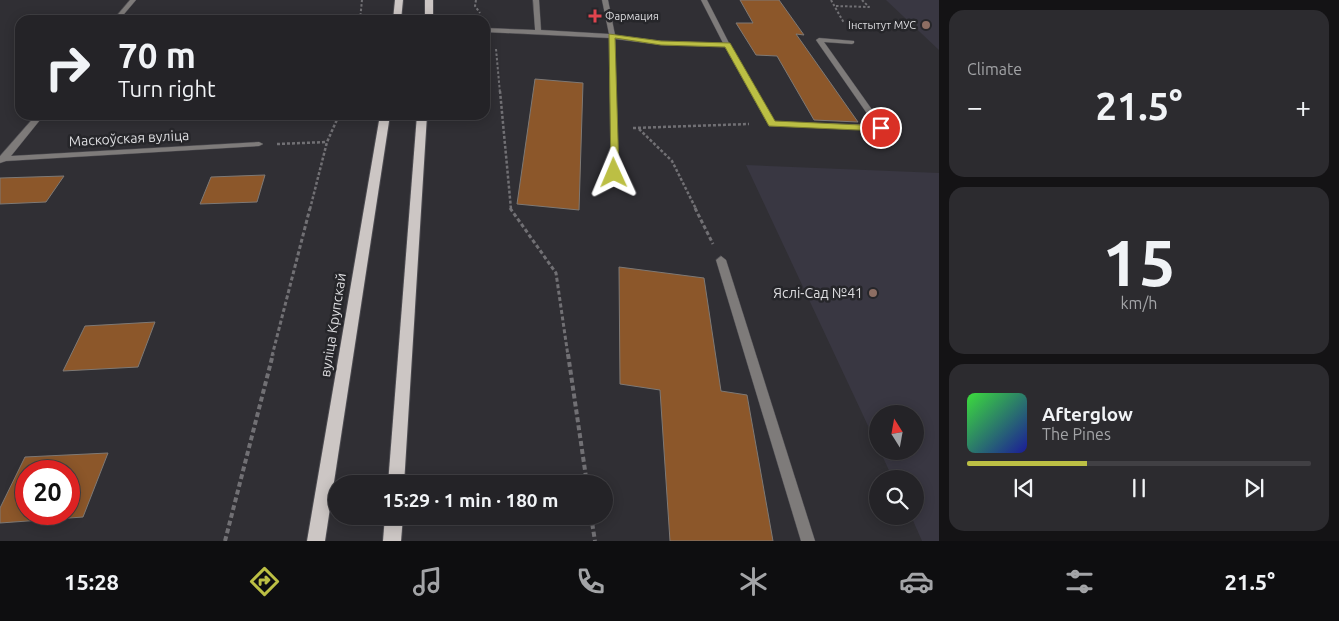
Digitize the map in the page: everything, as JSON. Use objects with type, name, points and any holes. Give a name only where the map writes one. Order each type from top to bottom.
[{"type":"main road","points":[[398,15],[399,0]]},
{"type":"main road","points":[[429,0],[429,15]]},
{"type":"main road","name":"вуліца Крупскай","points":[[316,541],[384,120]]},
{"type":"main road","points":[[397,475],[422,120]]},
{"type":"main road","points":[[392,541],[393,525]]},
{"type":"street","points":[[120,15],[133,0]]},
{"type":"street","points":[[536,0],[538,32]]},
{"type":"street","points":[[605,0],[612,36],[614,173]]},
{"type":"street","points":[[704,0],[772,124],[881,128],[819,40],[852,42]]},
{"type":"street","points":[[490,31],[612,36],[661,43],[727,45]]},
{"type":"street","points":[[2,160],[36,120]]},
{"type":"street","name":"Маскоўская вуліца","points":[[2,160],[259,144]]},
{"type":"street","points":[[721,260],[808,541]]},
{"type":"path","points":[[360,15],[362,0]]},
{"type":"path","points":[[476,0],[475,6],[482,15]]},
{"type":"path","points":[[831,0],[836,6],[869,7],[862,0]]},
{"type":"path","points":[[490,26],[494,31],[510,208],[556,273],[585,475]]},
{"type":"path","points":[[225,541],[327,142],[337,120]]},
{"type":"path","points":[[614,127],[772,124]]},
{"type":"path","points":[[638,128],[672,161],[721,260]]},
{"type":"path","points":[[259,144],[327,142]]},
{"type":"path","points":[[592,525],[595,541]]},
{"type":"shaded area","name":"Інстытут МУС","points":[[886,0],[939,0],[939,50]]},
{"type":"shaded area","name":"Яслі-Сад №41","points":[[746,165],[939,173],[939,541],[922,541],[915,525],[924,525],[924,470],[889,470],[884,460],[924,460],[924,405],[869,405],[869,428]]},
{"type":"building","points":[[740,0],[779,0],[804,35],[796,34],[858,122],[814,120],[777,56],[756,55],[736,23],[753,23]]},
{"type":"building","points":[[535,79],[583,83],[579,210],[517,204]]},
{"type":"building","points":[[265,175],[257,202],[200,204],[211,177]]},
{"type":"building","points":[[64,176],[46,202],[0,204],[0,178]]},
{"type":"building","points":[[619,267],[704,278],[721,391],[747,395],[773,541],[670,541],[660,390],[620,384]]},
{"type":"building","points":[[155,322],[138,367],[63,371],[85,326]]},
{"type":"building","points":[[108,453],[83,517],[80,517],[80,460],[24,460],[25,457]]},
{"type":"building","points":[[15,477],[15,522],[0,523],[0,508]]},
{"type":"place","name":"Фармация","points":[[595,16]]},
{"type":"place","name":"Інстытут МУС","points":[[926,25]]},
{"type":"place","name":"Яслі-Сад №41","points":[[873,293]]},
{"type":"route","points":[[614,173],[612,36],[641,42],[727,45],[772,124],[881,128]]}]
